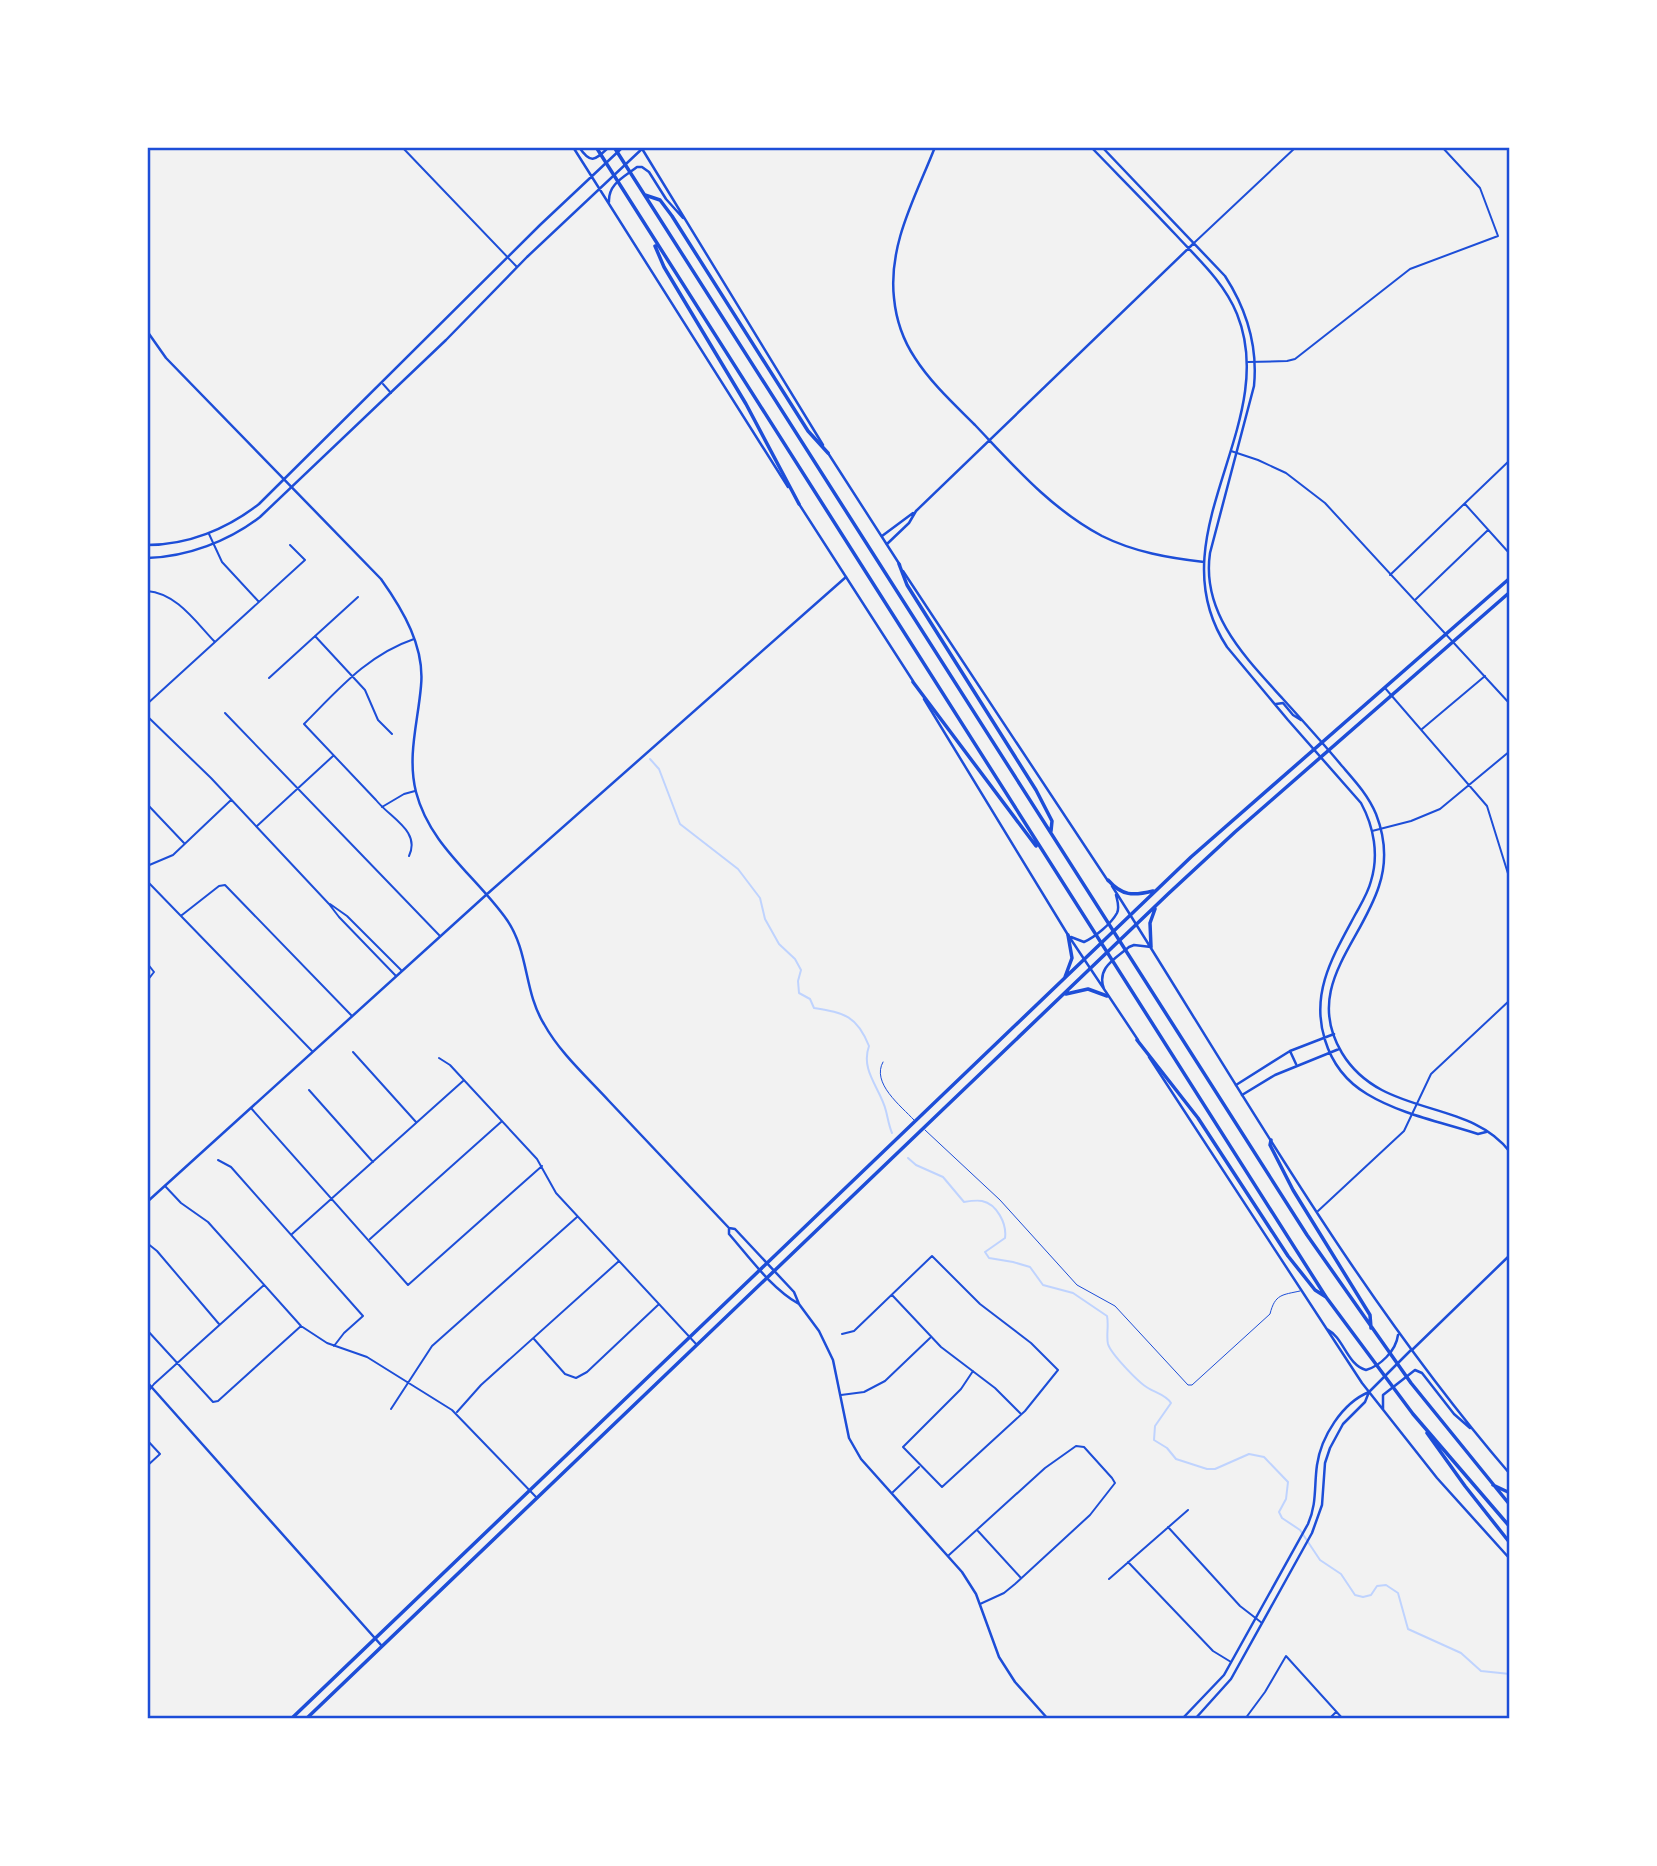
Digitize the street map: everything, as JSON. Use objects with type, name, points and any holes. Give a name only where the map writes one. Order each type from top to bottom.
[{"type":"highway","points":[[596,147],[1326,1297],[1413,1414],[1510,1527]]},
{"type":"highway","points":[[614,147],[1302,1228],[1382,1345],[1510,1505]]},
{"type":"highway","points":[[645,195],[660,200],[672,216],[808,431],[828,453]]},
{"type":"highway","points":[[651,235],[664,267],[746,404],[799,504]]},
{"type":"highway","points":[[899,564],[907,585],[1036,790],[1052,821],[1051,833]]},
{"type":"highway","points":[[291,1719],[1155,891],[1510,578]]},
{"type":"highway","points":[[306,1719],[1157,905],[1510,592]]},
{"type":"highway","points":[[913,682],[1054,869]]},
{"type":"highway","points":[[1108,880],[1118,890],[1127,894],[1155,891]]},
{"type":"highway","points":[[1151,947],[1150,921],[1157,905]]},
{"type":"highway","points":[[1064,979],[1072,958],[1068,935]]},
{"type":"highway","points":[[1064,995],[1088,989],[1107,996]]},
{"type":"highway","points":[[1006,1033],[1015,1041]]},
{"type":"highway","points":[[1137,1040],[1198,1118],[1288,1256],[1315,1290],[1326,1297]]},
{"type":"highway","points":[[1271,1140],[1270,1145],[1293,1190],[1370,1315],[1371,1330]]},
{"type":"highway","points":[[1413,1414],[1510,1543]]},
{"type":"highway","points":[[1492,1484],[1510,1493]]},
{"type":"street","points":[[402,147],[517,267]]},
{"type":"street","points":[[573,147],[913,682],[1090,970],[1230,1180],[1300,1291],[1383,1410],[1437,1478],[1510,1559]]},
{"type":"street","points":[[579,147],[586,157],[592,159],[609,147]]},
{"type":"street","points":[[147,545],[167,544],[209,534],[250,511],[382,384],[591,175],[623,147]]},
{"type":"street","points":[[935,147],[898,241],[893,267],[895,304],[901,329],[915,358],[1042,495],[1091,530],[1139,550],[1209,563]]},
{"type":"street","points":[[1091,147],[1218,281],[1233,306],[1244,336],[1247,362],[1244,400],[1209,528],[1203,562],[1209,608],[1222,638],[1235,657],[1361,803],[1372,831],[1375,854],[1372,880],[1330,962],[1322,986],[1320,1010],[1329,1053],[1342,1072],[1358,1088],[1375,1099],[1478,1133],[1486,1132]]},
{"type":"street","points":[[1102,147],[1224,276],[1241,303],[1252,337],[1254,392],[1214,534],[1209,563],[1212,588],[1226,630],[1241,652],[1366,795],[1381,828],[1384,860],[1380,884],[1339,964],[1332,984],[1329,1012],[1339,1049],[1364,1080],[1384,1093],[1480,1126],[1510,1152]]},
{"type":"street","points":[[881,536],[916,511],[1296,147]]},
{"type":"street","points":[[1247,362],[1287,362],[1295,359],[1410,269],[1498,236],[1479,188],[1442,147]]},
{"type":"street","points":[[147,558],[213,543],[252,523],[391,393],[517,267],[642,148],[828,453],[1137,925],[1352,1268],[1411,1350],[1510,1474]]},
{"type":"street","points":[[609,205],[608,193],[612,186],[637,167],[642,167],[649,172],[666,199],[688,223]]},
{"type":"street","points":[[1129,186],[1135,180]]},
{"type":"street","points":[[147,331],[170,362],[381,579],[398,604],[415,639],[422,683],[412,761],[416,791],[439,841],[508,922],[518,940],[534,1004],[549,1032],[729,1228],[735,1229],[794,1292],[799,1304],[819,1331],[833,1360],[849,1438],[861,1459],[969,1583],[999,1657],[1015,1682],[1048,1719]]},
{"type":"street","points":[[382,384],[391,393]]},
{"type":"street","points":[[1230,450],[1273,466],[1301,483],[1325,503],[1510,704]]},
{"type":"street","points":[[1390,575],[1510,460]]},
{"type":"street","points":[[1464,503],[1510,554]]},
{"type":"street","points":[[887,544],[909,523],[916,511]]},
{"type":"street","points":[[1414,601],[1488,530]]},
{"type":"street","points":[[209,534],[222,562],[260,603]]},
{"type":"street","points":[[147,704],[305,560],[290,545]]},
{"type":"street","points":[[147,1202],[486,895],[846,577]]},
{"type":"street","points":[[147,591],[159,592],[169,597],[215,642]]},
{"type":"street","points":[[269,678],[358,597]]},
{"type":"street","points":[[315,636],[354,676],[365,690],[377,720],[384,729],[392,733]]},
{"type":"street","points":[[410,856],[414,847],[412,838],[304,724],[376,655],[415,639]]},
{"type":"street","points":[[1235,657],[1241,652]]},
{"type":"street","points":[[1421,730],[1485,676]]},
{"type":"street","points":[[1384,688],[1484,801],[1492,817],[1510,880]]},
{"type":"street","points":[[1275,705],[1283,703],[1293,715],[1304,721]]},
{"type":"street","points":[[225,713],[440,937]]},
{"type":"street","points":[[147,716],[232,800],[396,977]]},
{"type":"street","points":[[1372,831],[1411,821],[1440,809],[1510,751]]},
{"type":"street","points":[[257,827],[334,755]]},
{"type":"street","points":[[382,807],[404,794],[416,791]]},
{"type":"street","points":[[147,866],[173,855],[232,800]]},
{"type":"street","points":[[147,804],[185,843]]},
{"type":"street","points":[[147,881],[312,1052]]},
{"type":"street","points":[[181,916],[221,885],[225,885],[352,1016]]},
{"type":"street","points":[[1068,935],[1084,942],[1094,937],[1117,913],[1115,891]]},
{"type":"street","points":[[329,904],[347,916],[402,971]]},
{"type":"street","points":[[1107,996],[1101,978],[1105,968],[1131,945],[1151,947]]},
{"type":"street","points":[[147,963],[155,972],[147,981]]},
{"type":"street","points":[[1317,1211],[1404,1131],[1434,1071],[1510,1000]]},
{"type":"street","points":[[1236,1085],[1290,1051],[1334,1034]]},
{"type":"street","points":[[1242,1095],[1297,1065],[1339,1049]]},
{"type":"street","points":[[1290,1051],[1297,1065]]},
{"type":"street","points":[[353,1052],[416,1123]]},
{"type":"street","points":[[439,1058],[450,1065],[502,1122],[541,1166],[555,1193],[697,1345]]},
{"type":"street","points":[[291,1234],[464,1080]]},
{"type":"street","points":[[309,1090],[373,1162]]},
{"type":"street","points":[[250,1107],[408,1285],[541,1166]]},
{"type":"street","points":[[369,1240],[502,1122]]},
{"type":"street","points":[[218,1160],[231,1167],[363,1315],[334,1347]]},
{"type":"street","points":[[164,1185],[181,1203],[208,1222],[301,1326],[334,1347],[367,1357],[457,1413],[537,1498]]},
{"type":"street","points":[[391,1409],[432,1346],[578,1216]]},
{"type":"street","points":[[729,1228],[729,1234],[767,1277],[787,1297],[799,1304]]},
{"type":"street","points":[[147,1243],[160,1254],[220,1325]]},
{"type":"street","points":[[1182,1719],[1216,1685],[1232,1663],[1308,1524],[1314,1505],[1321,1448],[1339,1418],[1510,1255]]},
{"type":"street","points":[[842,1334],[854,1331],[932,1256],[980,1304],[1031,1343],[1058,1370],[1022,1414],[942,1487],[903,1447],[961,1389],[973,1371]]},
{"type":"street","points":[[457,1413],[481,1385],[619,1261]]},
{"type":"street","points":[[147,1393],[264,1285]]},
{"type":"street","points":[[892,1295],[931,1337],[995,1388],[1022,1414]]},
{"type":"street","points":[[533,1339],[565,1374],[576,1378],[587,1372],[659,1304]]},
{"type":"street","points":[[147,1330],[213,1402],[301,1326]]},
{"type":"street","points":[[1324,1327],[1334,1332],[1356,1365],[1366,1370],[1373,1368],[1394,1349],[1398,1332]]},
{"type":"street","points":[[840,1395],[864,1392],[885,1381],[931,1337]]},
{"type":"street","points":[[1383,1410],[1383,1395],[1415,1370],[1422,1373],[1458,1418],[1476,1433]]},
{"type":"street","points":[[147,1382],[382,1645]]},
{"type":"street","points":[[1195,1719],[1231,1679],[1303,1550],[1322,1505],[1325,1463],[1330,1448],[1343,1424],[1365,1402],[1369,1392]]},
{"type":"street","points":[[147,1440],[160,1454],[147,1466]]},
{"type":"street","points":[[948,1556],[1045,1468],[1081,1445],[1115,1483],[1090,1516],[1021,1578],[1004,1593],[979,1604]]},
{"type":"street","points":[[1321,1448],[1330,1448]]},
{"type":"street","points":[[892,1493],[920,1466]]},
{"type":"street","points":[[1109,1579],[1188,1510]]},
{"type":"street","points":[[1168,1527],[1240,1606],[1262,1623]]},
{"type":"street","points":[[977,1530],[1021,1578]]},
{"type":"street","points":[[1128,1562],[1213,1651],[1232,1663]]},
{"type":"street","points":[[1271,1590],[1278,1594]]},
{"type":"street","points":[[1245,1719],[1286,1656],[1343,1719]]},
{"type":"street","points":[[1329,1719],[1337,1712]]},
{"type":"lane","points":[[883,1062],[880,1069],[884,1086],[915,1121]]},
{"type":"lane","points":[[923,1128],[1000,1200],[1077,1285],[1115,1306],[1188,1385],[1192,1385],[1270,1314],[1274,1301],[1279,1296],[1300,1291]]},
{"type":"waterway","points":[[650,759],[659,769],[680,824],[738,869],[760,898],[765,919],[779,944],[795,959],[801,970],[799,993],[810,999],[814,1008],[842,1014],[860,1028],[869,1046],[869,1072],[883,1103],[892,1133]]},
{"type":"waterway","points":[[908,1158],[916,1165],[943,1177],[964,1202],[982,1201],[996,1210],[1003,1221],[1005,1238],[985,1252],[989,1258],[1030,1267],[1043,1285],[1073,1293],[1107,1316],[1108,1344],[1114,1354],[1138,1380],[1171,1403],[1155,1426],[1154,1440],[1167,1448],[1176,1459],[1215,1469],[1249,1454],[1264,1457],[1288,1482],[1286,1499],[1279,1512],[1282,1518],[1300,1530],[1320,1560],[1341,1574],[1355,1595],[1371,1595],[1377,1586],[1386,1585],[1398,1593],[1408,1629],[1461,1653],[1481,1671],[1510,1674]]}]
